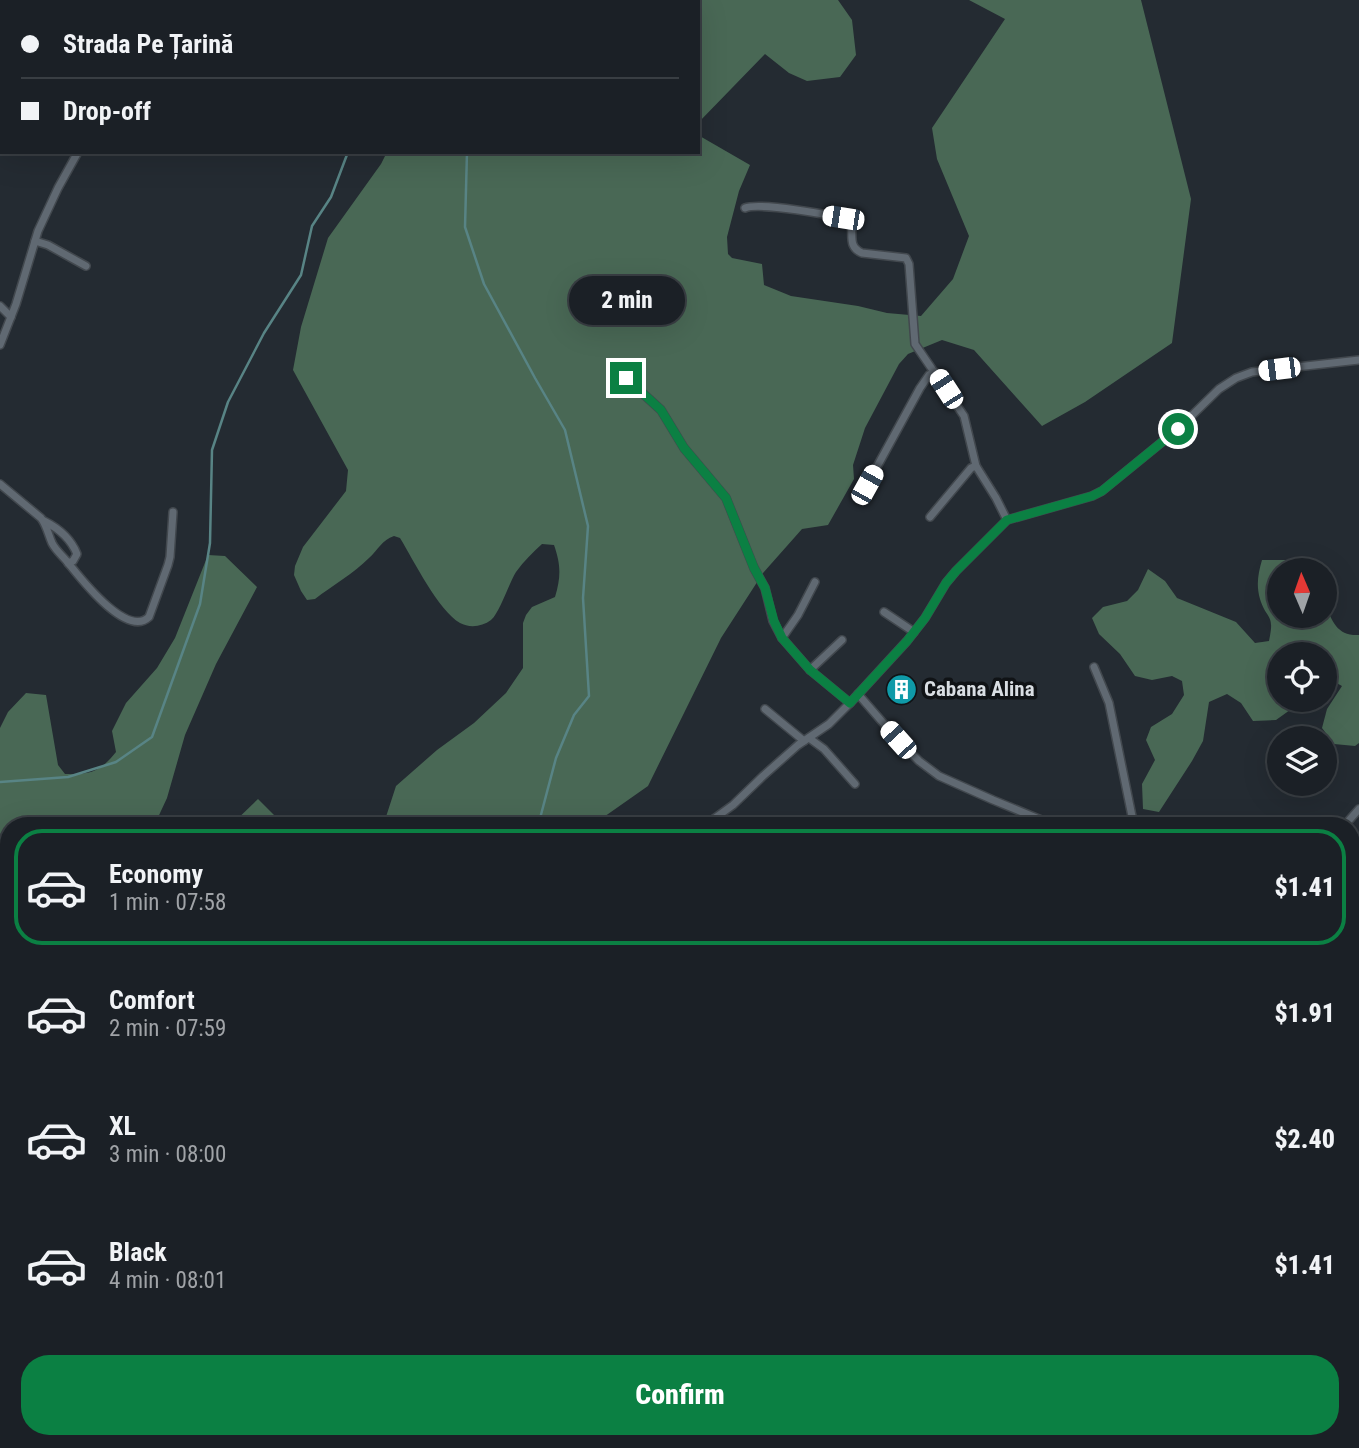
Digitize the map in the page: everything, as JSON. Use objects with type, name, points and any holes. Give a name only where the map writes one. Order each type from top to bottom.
[{"type":"street","points":[[0,345],[45,216],[77,154]]},
{"type":"street","points":[[745,208],[778,208],[850,220],[851,241],[856,251],[906,258],[909,264],[915,344],[964,416],[976,466],[1007,520]]},
{"type":"street","points":[[35,241],[48,245],[86,266]]},
{"type":"street","points":[[0,306],[11,317]]},
{"type":"street","points":[[716,817],[807,739],[829,724],[850,703],[914,632],[956,571],[1007,520],[1083,500],[1102,491],[1178,429],[1219,389],[1236,378],[1252,372],[1359,360]]},
{"type":"street","points":[[866,498],[867,485],[925,378],[936,372]]},
{"type":"street","points":[[626,378],[661,410],[684,448],[726,498],[754,568],[765,588],[774,621],[782,638],[810,670],[850,703]]},
{"type":"street","points":[[930,517],[971,468],[976,466]]},
{"type":"street","points":[[0,484],[66,536],[78,554],[68,563]]},
{"type":"street","points":[[43,520],[52,542],[94,595],[112,610],[138,622],[149,617],[170,558],[173,512]]},
{"type":"street","points":[[782,638],[798,615],[815,582]]},
{"type":"street","points":[[884,612],[914,632]]},
{"type":"street","points":[[810,670],[842,640]]},
{"type":"street","points":[[1094,667],[1113,719],[1132,817]]},
{"type":"street","points":[[858,694],[898,740],[939,776],[1034,817]]},
{"type":"street","points":[[765,709],[824,749],[855,784]]},
{"type":"green space","points":[[700,0],[838,0],[852,20],[856,55],[840,77],[807,81],[789,73],[765,54],[700,121]]},
{"type":"green space","points":[[969,0],[1141,0],[1191,199],[1172,343],[1085,402],[1042,426],[974,350],[942,340],[908,354],[899,364],[865,428],[853,465],[854,479],[828,525],[802,529],[763,573],[721,638],[648,786],[604,817],[386,817],[396,786],[437,750],[474,723],[506,693],[523,668],[523,623],[526,615],[532,607],[555,597],[559,571],[554,545],[542,544],[516,572],[491,620],[471,626],[460,623],[443,607],[400,538],[394,536],[357,569],[315,599],[307,600],[294,575],[303,547],[346,491],[348,470],[293,370],[301,327],[328,238],[386,154],[700,154],[700,136],[750,165],[739,191],[727,237],[728,254],[732,258],[762,264],[764,285],[791,296],[887,313],[921,316],[953,279],[969,236],[937,159],[932,128],[1005,19]]},
{"type":"green space","points":[[208,555],[225,556],[257,587],[216,664],[185,735],[167,798],[158,817],[0,817],[0,728],[8,712],[26,693],[46,695],[58,765],[65,774],[94,771],[116,752],[112,731],[126,703],[157,668],[175,638]]},
{"type":"green space","points":[[1262,560],[1267,560],[1267,614],[1260,599],[1259,575]]},
{"type":"green space","points":[[1148,569],[1165,581],[1177,598],[1236,622],[1255,643],[1269,641],[1271,628],[1337,626],[1346,633],[1359,635],[1359,743],[1355,746],[1337,744],[1337,726],[1323,726],[1326,712],[1337,712],[1337,694],[1342,686],[1337,683],[1337,642],[1267,642],[1267,712],[1287,712],[1276,720],[1253,721],[1241,703],[1227,694],[1209,702],[1203,741],[1192,761],[1159,812],[1143,809],[1142,784],[1155,760],[1146,740],[1151,727],[1172,714],[1184,695],[1182,681],[1172,676],[1152,680],[1135,676],[1120,654],[1099,634],[1092,618],[1103,607],[1127,601],[1138,590]]},
{"type":"green space","points":[[258,799],[276,817],[239,817]]},
{"type":"waterway","points":[[0,782],[68,777],[116,762],[152,737],[200,604],[210,543],[212,450],[228,402],[264,333],[301,275],[312,226],[331,197],[347,154]]},
{"type":"waterway","points":[[467,154],[465,227],[484,284],[565,430],[588,526],[583,598],[589,696],[574,715],[556,758],[540,817]]},
{"type":"place","name":"Cabana Alina","points":[[901,689]]},
{"type":"route","points":[[626,378],[661,410],[684,448],[726,498],[754,568],[765,588],[774,621],[782,638],[818,678],[850,703],[907,641],[956,571],[1007,520],[1083,500],[1102,491],[1178,429]]}]
